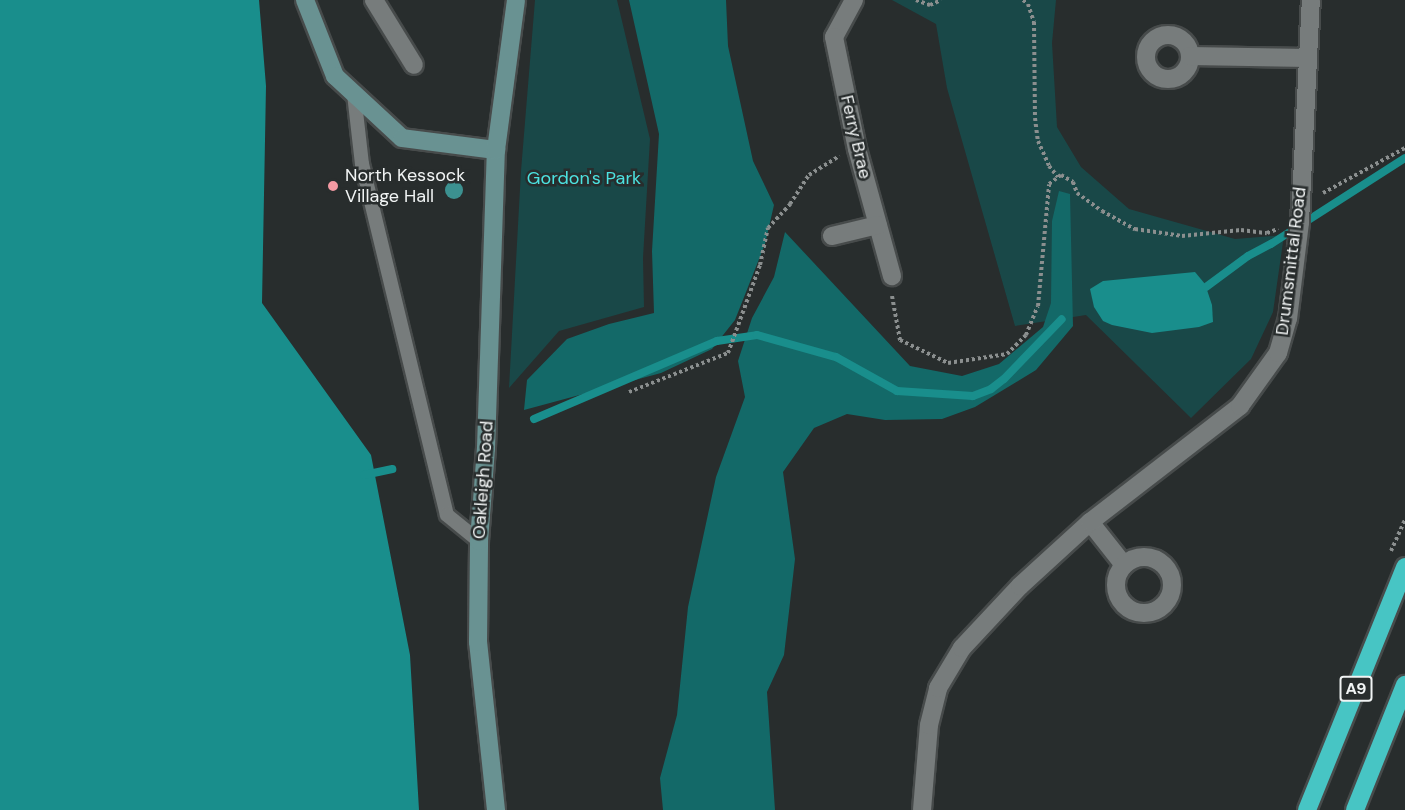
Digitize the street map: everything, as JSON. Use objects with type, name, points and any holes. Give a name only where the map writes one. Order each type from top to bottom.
[{"type":"highway","name":"A9","points":[[1306,810],[1405,567]]},
{"type":"highway","name":"A9","points":[[1355,810],[1405,685]]},
{"type":"street","points":[[305,0],[335,76],[402,138],[496,150]]},
{"type":"street","points":[[374,0],[414,65]]},
{"type":"street","name":"Oakleigh Road","points":[[496,810],[478,642],[479,541],[486,448],[496,150],[516,0]]},
{"type":"street","name":"Ferry Brae","points":[[854,0],[834,37],[857,149],[892,276]]},
{"type":"street","name":"Drumsmittal Road","points":[[922,810],[929,725],[938,688],[962,648],[1020,586],[1090,522],[1240,406],[1262,379],[1278,353],[1288,320],[1301,214],[1311,0]]},
{"type":"street","points":[[1190,56],[1307,58]]},
{"type":"street","points":[[832,236],[878,225]]},
{"type":"street","points":[[1090,522],[1124,565]]},
{"type":"lane","points":[[354,94],[363,168],[447,515],[479,541]]},
{"type":"path","points":[[916,0],[930,5],[941,0]]},
{"type":"path","points":[[1023,0],[1028,4],[1034,22],[1038,141],[1048,166],[1058,177]]},
{"type":"path","points":[[892,276],[889,279],[900,340],[948,363],[1007,354],[1026,335],[1038,306],[1049,184],[1061,175],[1073,182],[1077,193],[1102,211],[1135,229],[1188,234],[1241,230],[1267,233],[1405,148]]},
{"type":"path","points":[[629,392],[728,353],[760,265],[768,228],[790,204],[809,175],[831,159],[857,149]]},
{"type":"green space","name":"Gordon's Park","points":[[535,0],[617,0],[650,139],[643,258],[644,307],[559,331],[509,388],[521,171]]},
{"type":"green space","points":[[892,0],[1056,0],[1052,43],[1057,127],[1081,167],[1129,209],[1235,239],[1284,235],[1273,312],[1251,359],[1191,418],[1086,315],[1015,326],[947,88],[936,24]]},
{"type":"shaded area","points":[[0,0],[259,0],[266,86],[262,303],[371,455],[410,655],[419,810],[0,810]]},
{"type":"shaded area","points":[[629,0],[726,0],[728,46],[753,161],[774,205],[765,244],[735,320],[712,349],[661,373],[524,410],[527,380],[567,339],[609,324],[654,313],[652,251],[659,134]]},
{"type":"shaded area","points":[[1059,191],[1070,194],[1073,326],[1036,370],[975,407],[942,419],[885,420],[847,414],[814,428],[783,472],[795,559],[784,655],[767,692],[775,810],[663,810],[660,778],[677,715],[688,607],[716,477],[745,397],[738,361],[752,318],[774,277],[785,232],[910,366],[962,376],[999,364],[1043,327],[1051,303],[1052,221]]},
{"type":"shaded area","points":[[1195,272],[1205,284],[1212,305],[1213,322],[1199,327],[1152,333],[1103,321],[1094,307],[1090,289],[1103,281]]},
{"type":"waterway","points":[[1206,287],[1248,256],[1271,244],[1405,158]]},
{"type":"waterway","points":[[534,419],[717,341],[757,335],[836,357],[897,391],[973,396],[991,389],[1004,379],[1062,319]]},
{"type":"waterway","points":[[364,475],[392,469]]},
{"type":"place","name":"North Kessock Village Hall","points":[[333,186]]}]
